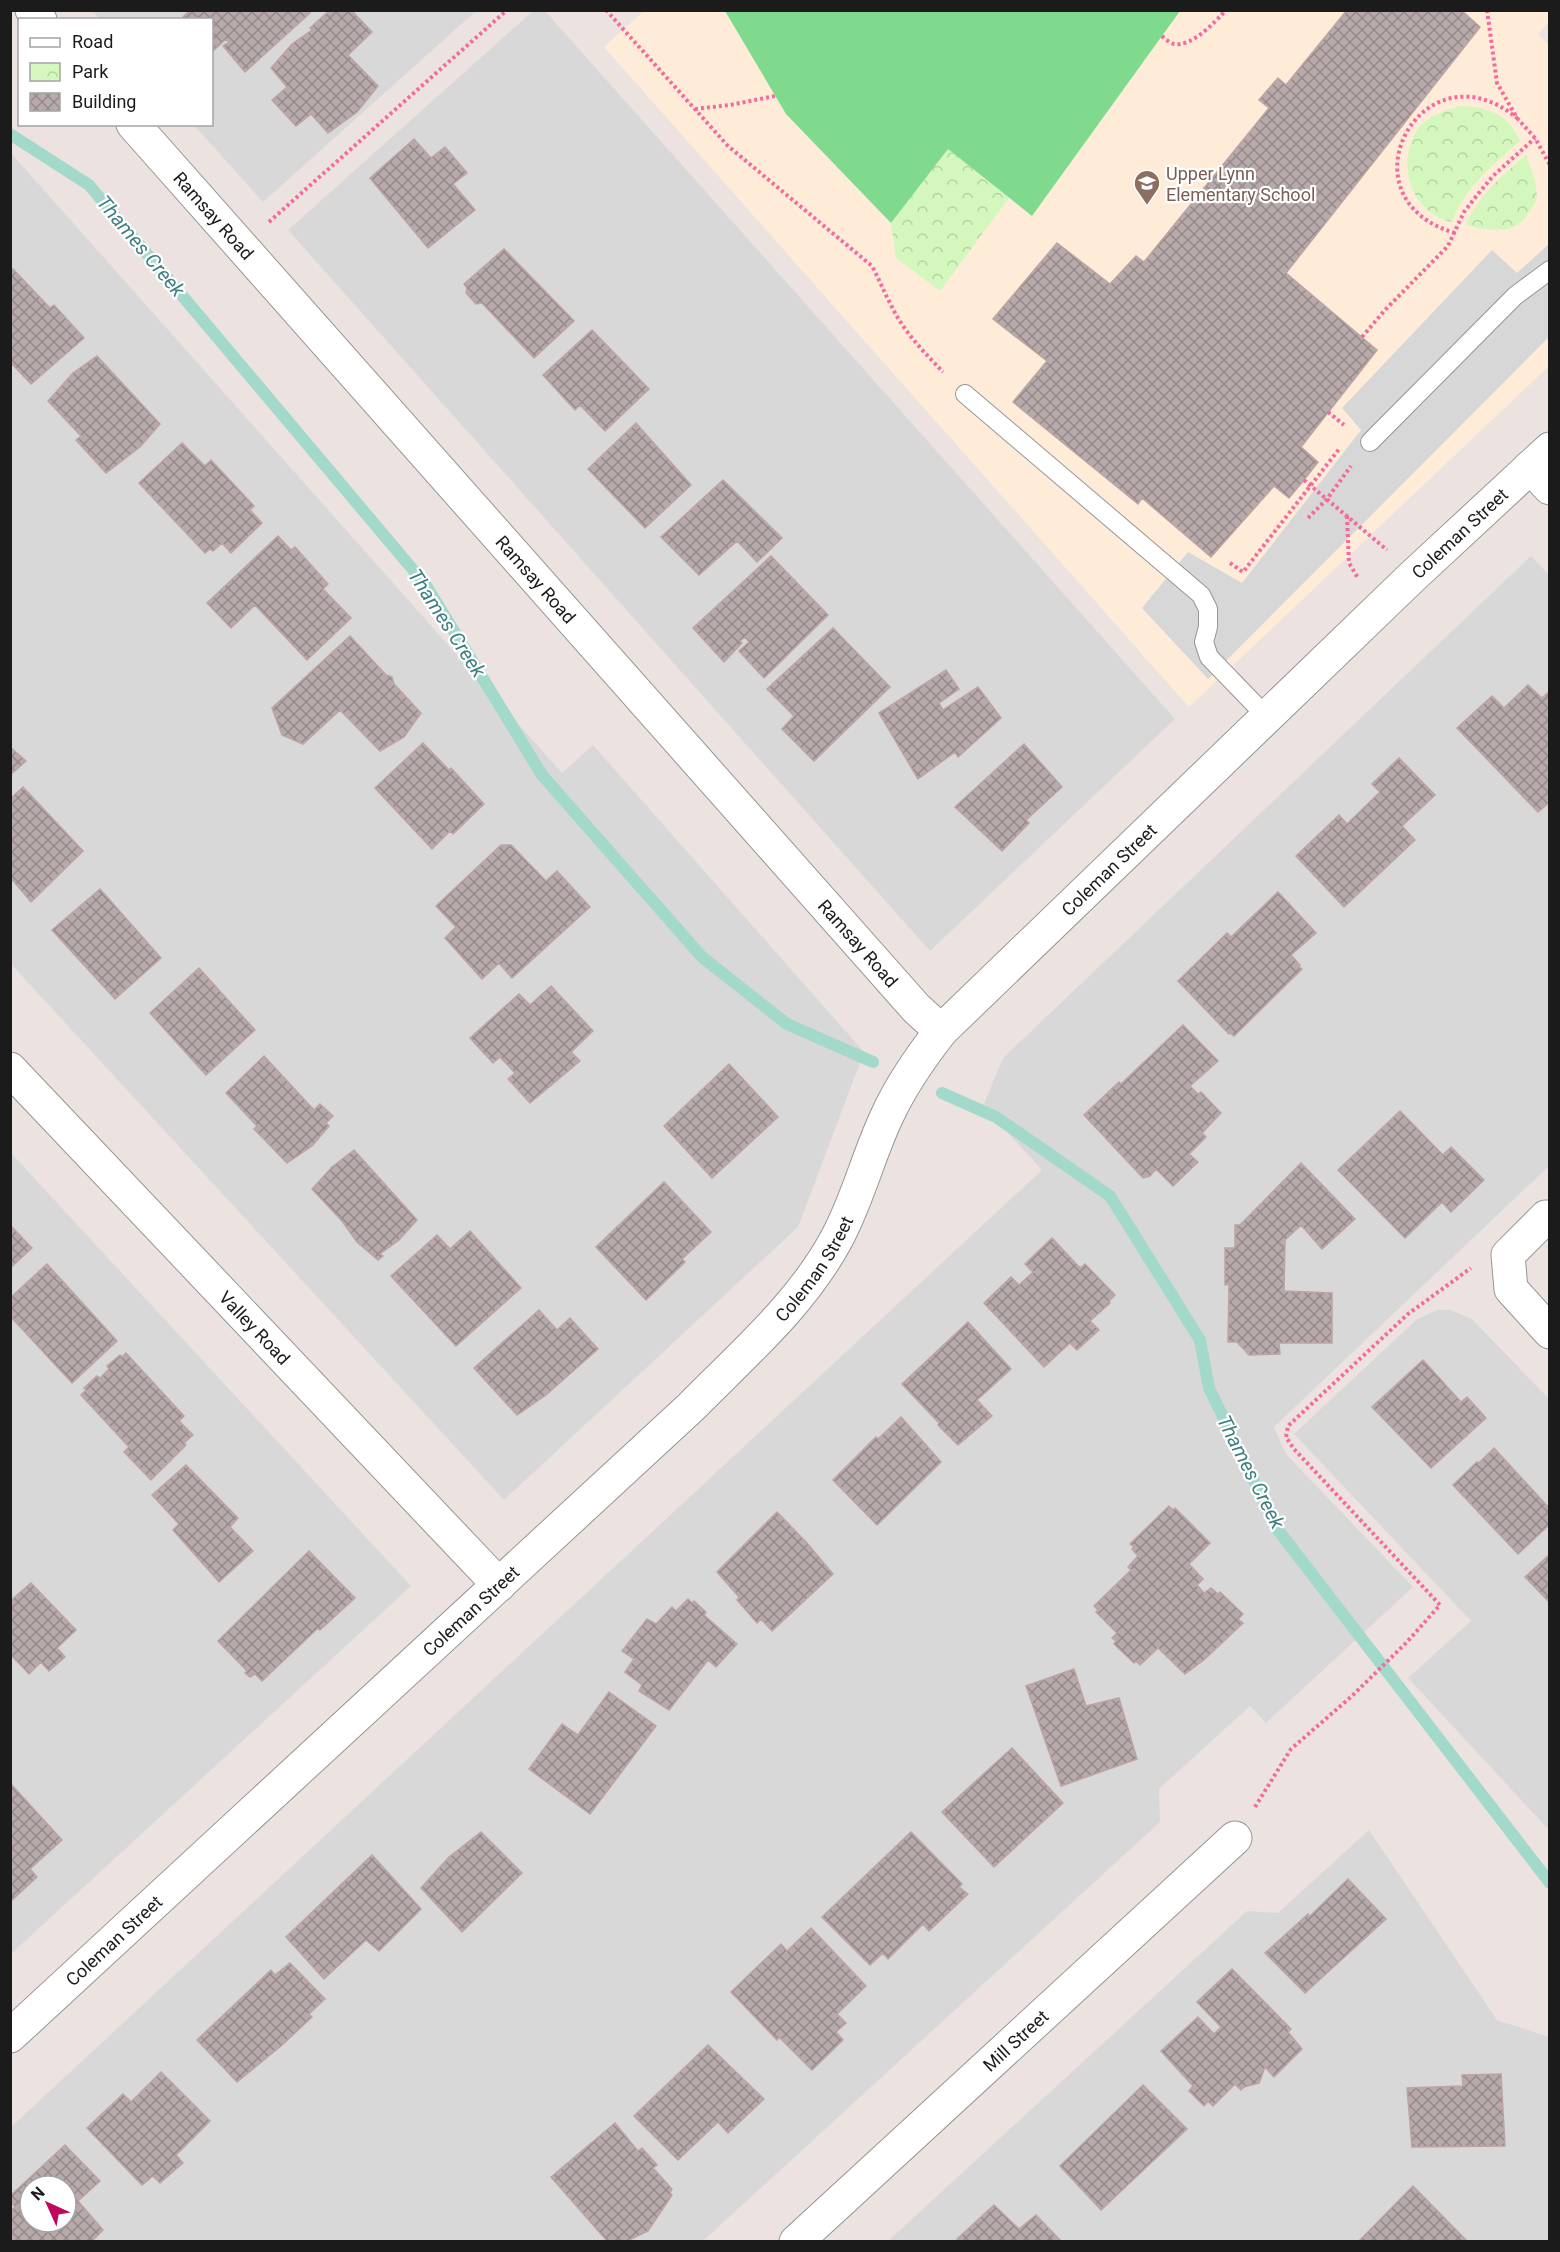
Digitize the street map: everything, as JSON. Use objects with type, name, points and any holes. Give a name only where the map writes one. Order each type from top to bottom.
[{"type":"street","name":"Ramsay Road","points":[[135,126],[900,990],[941,1031]]},
{"type":"street","name":"Coleman Street","points":[[10,2036],[691,1407],[773,1324],[808,1283],[837,1239],[887,1115],[920,1057],[941,1031],[1412,577],[1543,468]]},
{"type":"street","name":"Valley Road","points":[[10,1069],[499,1585]]},
{"type":"street","points":[[1546,1217],[1508,1255],[1511,1289],[1550,1332]]},
{"type":"street","name":"Mill Street","points":[[796,2241],[1236,1838]]},
{"type":"lane","points":[[1370,442],[1515,296],[1550,270]]},
{"type":"lane","points":[[965,394],[1201,595],[1208,609],[1208,627],[1204,642],[1209,657],[1267,717]]},
{"type":"path","points":[[242,247],[507,10]]},
{"type":"path","points":[[606,10],[728,146],[872,266],[891,306],[916,344],[965,394]]},
{"type":"path","points":[[1162,36],[1174,44],[1184,43],[1205,32],[1226,10]]},
{"type":"path","points":[[1487,10],[1497,83],[1517,118]]},
{"type":"path","points":[[695,109],[775,96]]},
{"type":"path","points":[[1455,233],[1438,228],[1417,213],[1401,190],[1396,167],[1402,141],[1417,118],[1436,103],[1459,96],[1484,98],[1505,108],[1535,138],[1550,165]]},
{"type":"path","points":[[1362,338],[1385,310],[1448,246],[1464,212],[1493,176],[1535,138]]},
{"type":"path","points":[[1328,412],[1352,432]]},
{"type":"path","points":[[1230,563],[1243,573],[1345,441]]},
{"type":"path","points":[[1308,518],[1327,499],[1370,442]]},
{"type":"path","points":[[1304,480],[1377,540],[1412,577]]},
{"type":"path","points":[[1347,515],[1349,563],[1360,581]]},
{"type":"path","points":[[1236,1838],[1291,1749],[1352,1696],[1407,1642],[1440,1605],[1294,1449],[1286,1437],[1288,1426],[1408,1314],[1469,1269],[1508,1255]]},
{"type":"shaded area","name":"Upper Lynn Elementary School","points":[[645,10],[1549,11],[1549,22],[1538,34],[1550,46],[1549,366],[1189,707],[604,47]]},
{"type":"shaded area","points":[[92,11],[476,11],[263,202],[195,126],[213,126],[213,18],[99,18]]},
{"type":"shaded area","points":[[533,11],[545,11],[1175,719],[930,951],[288,230]]},
{"type":"shaded area","points":[[10,152],[562,773],[593,745],[864,1052],[798,1227],[504,1500],[11,964]]},
{"type":"shaded area","points":[[1549,244],[1549,337],[1208,679],[1142,608],[1188,552],[1242,583],[1361,430],[1342,408],[1492,250],[1517,273]]},
{"type":"shaded area","points":[[1531,556],[1550,576],[1549,1166],[1274,1427],[1286,1454],[1413,1587],[1266,1723],[1250,1706],[1159,1789],[1160,1822],[703,2241],[11,2242],[11,2127],[1042,1170],[983,1106],[1003,1058]]},
{"type":"shaded area","points":[[11,1153],[411,1586],[11,1954]]},
{"type":"shaded area","points":[[1437,1310],[1451,1310],[1472,1319],[1549,1399],[1549,1830],[1408,1678],[1471,1621],[1294,1434],[1416,1320]]},
{"type":"shaded area","points":[[1369,1830],[1497,2020],[1549,2037],[1549,2241],[887,2242],[1247,1911],[1278,1913]]},
{"type":"green space","points":[[725,11],[1180,11],[1032,216],[948,149],[891,223],[786,114]]},
{"type":"green space","points":[[1460,106],[1488,110],[1503,118],[1510,124],[1520,141],[1471,188],[1452,222],[1437,217],[1425,208],[1416,196],[1407,167],[1408,152],[1413,137],[1422,124],[1435,115]]},
{"type":"green space","points":[[948,149],[1009,198],[940,291],[896,258],[891,223]]},
{"type":"green space","points":[[1526,155],[1537,194],[1535,203],[1523,220],[1517,225],[1501,230],[1466,225],[1484,196]]},
{"type":"building","points":[[190,10],[307,10],[310,13],[245,72],[223,46],[229,42],[226,39],[213,51],[213,18],[182,18]]},
{"type":"building","points":[[330,10],[351,10],[372,32],[348,55],[378,86],[357,112],[328,133],[311,114],[296,126],[272,100],[287,87],[271,68],[292,44],[312,30],[310,28]]},
{"type":"building","points":[[1347,10],[1461,10],[1480,27],[1286,273],[1377,350],[1301,447],[1318,462],[1304,480],[1289,498],[1274,486],[1211,557],[1142,498],[1138,504],[1013,402],[1047,361],[993,319],[1057,243],[1110,284],[1136,256],[1144,262],[1269,108],[1259,100],[1278,78],[1286,85]]},
{"type":"building","points":[[414,139],[431,158],[445,147],[467,173],[453,184],[475,210],[428,248],[370,178]]},
{"type":"building","points":[[504,249],[574,321],[534,358],[482,303],[476,304],[466,293],[467,288],[464,284]]},
{"type":"building","points":[[13,269],[50,308],[54,305],[84,338],[31,384],[10,362],[10,271]]},
{"type":"building","points":[[592,330],[649,389],[605,431],[580,405],[575,410],[543,375]]},
{"type":"building","points":[[97,356],[160,424],[140,447],[106,473],[76,440],[81,436],[48,401],[73,373]]},
{"type":"building","points":[[636,423],[691,485],[645,528],[588,469]]},
{"type":"building","points":[[182,443],[205,466],[211,460],[254,506],[250,510],[262,523],[231,553],[222,543],[213,551],[210,549],[205,553],[139,483]]},
{"type":"building","points":[[723,480],[782,538],[757,562],[737,541],[699,575],[661,537]]},
{"type":"building","points":[[278,536],[291,550],[295,547],[328,584],[323,589],[351,618],[307,660],[255,605],[231,628],[207,603]]},
{"type":"building","points":[[771,556],[828,615],[764,678],[739,651],[749,642],[745,637],[724,662],[693,628]]},
{"type":"building","points":[[833,628],[890,687],[814,761],[782,729],[794,716],[767,689]]},
{"type":"building","points":[[350,636],[386,675],[392,677],[394,684],[421,713],[404,737],[380,751],[340,710],[303,744],[282,735],[272,708]]},
{"type":"building","points":[[946,670],[959,689],[939,703],[943,710],[978,687],[1001,718],[958,757],[955,752],[918,779],[879,713]]},
{"type":"building","points":[[1528,685],[1542,698],[1550,691],[1550,802],[1538,812],[1457,728],[1492,696],[1504,708]]},
{"type":"building","points":[[423,743],[449,770],[451,768],[484,804],[453,834],[450,831],[432,849],[375,788]]},
{"type":"building","points":[[1024,744],[1062,787],[1026,820],[1029,823],[1002,851],[955,807]]},
{"type":"building","points":[[10,747],[26,761],[10,775]]},
{"type":"building","points":[[1399,758],[1435,795],[1402,826],[1415,840],[1344,907],[1296,856],[1339,815],[1347,824],[1380,792],[1372,784]]},
{"type":"building","points":[[23,787],[83,851],[31,902],[10,877],[10,799]]},
{"type":"building","points":[[501,845],[511,845],[546,881],[557,871],[590,907],[512,978],[499,963],[482,979],[445,938],[456,927],[436,906]]},
{"type":"building","points":[[100,889],[161,958],[115,999],[52,930]]},
{"type":"building","points":[[1278,892],[1316,933],[1291,955],[1302,969],[1234,1036],[1229,1034],[1178,981],[1227,933],[1231,937]]},
{"type":"building","points":[[199,968],[255,1030],[206,1075],[150,1013]]},
{"type":"building","points":[[551,986],[593,1031],[571,1052],[580,1061],[530,1103],[508,1079],[515,1073],[500,1057],[493,1063],[470,1038],[519,994],[530,1005]]},
{"type":"building","points":[[1183,1025],[1218,1061],[1190,1086],[1198,1094],[1201,1092],[1221,1113],[1202,1133],[1206,1137],[1189,1154],[1198,1162],[1173,1186],[1156,1169],[1150,1176],[1143,1178],[1084,1115],[1119,1082],[1121,1084]]},
{"type":"building","points":[[264,1056],[314,1110],[320,1104],[333,1116],[326,1123],[329,1126],[312,1146],[287,1163],[254,1129],[257,1126],[226,1093]]},
{"type":"building","points":[[729,1064],[778,1117],[712,1178],[664,1126]]},
{"type":"building","points":[[1400,1111],[1443,1155],[1451,1147],[1484,1180],[1451,1212],[1442,1202],[1405,1238],[1338,1170]]},
{"type":"building","points":[[354,1150],[417,1220],[399,1240],[380,1254],[383,1256],[378,1260],[357,1242],[342,1221],[312,1189],[332,1167]]},
{"type":"building","points":[[1301,1163],[1355,1219],[1322,1249],[1301,1225],[1285,1240],[1284,1291],[1332,1293],[1332,1343],[1279,1343],[1280,1354],[1249,1355],[1237,1342],[1228,1342],[1229,1284],[1225,1285],[1225,1248],[1235,1248],[1235,1225],[1240,1225]]},
{"type":"building","points":[[664,1182],[711,1232],[682,1259],[685,1262],[646,1300],[596,1247]]},
{"type":"building","points":[[10,1225],[32,1248],[10,1268]]},
{"type":"building","points":[[470,1231],[521,1288],[456,1346],[391,1276],[437,1235],[450,1249]]},
{"type":"building","points":[[1052,1238],[1080,1268],[1085,1264],[1115,1295],[1109,1301],[1110,1303],[1090,1321],[1099,1330],[1077,1350],[1070,1343],[1044,1367],[984,1303],[1011,1277],[1019,1285],[1033,1272],[1025,1264]]},
{"type":"building","points":[[47,1264],[117,1341],[72,1383],[10,1316],[10,1298]]},
{"type":"building","points":[[539,1310],[557,1330],[570,1318],[598,1349],[546,1395],[517,1415],[474,1368]]},
{"type":"building","points":[[968,1322],[1011,1369],[977,1400],[992,1416],[958,1445],[902,1384]]},
{"type":"building","points":[[126,1353],[184,1416],[179,1421],[193,1435],[151,1480],[124,1452],[129,1447],[81,1395],[86,1390],[84,1388],[109,1369],[107,1366]]},
{"type":"building","points":[[1423,1360],[1461,1402],[1467,1397],[1486,1418],[1431,1468],[1372,1407]]},
{"type":"building","points":[[901,1417],[941,1462],[877,1525],[833,1480],[876,1437],[878,1439]]},
{"type":"building","points":[[1494,1448],[1550,1509],[1550,1524],[1518,1554],[1453,1485]]},
{"type":"building","points":[[186,1465],[238,1518],[230,1527],[253,1551],[219,1582],[173,1530],[179,1524],[152,1495]]},
{"type":"building","points":[[1169,1506],[1173,1510],[1175,1508],[1210,1543],[1189,1564],[1203,1579],[1197,1585],[1204,1593],[1211,1588],[1218,1594],[1220,1592],[1243,1614],[1238,1619],[1243,1623],[1205,1659],[1185,1674],[1158,1648],[1140,1665],[1136,1661],[1134,1663],[1114,1644],[1116,1641],[1112,1638],[1117,1633],[1096,1612],[1098,1610],[1094,1606],[1131,1570],[1128,1567],[1138,1556],[1130,1544]]},
{"type":"building","points":[[777,1512],[833,1574],[772,1631],[761,1619],[757,1623],[737,1600],[739,1597],[717,1572]]},
{"type":"building","points":[[309,1551],[355,1598],[320,1630],[318,1628],[262,1681],[255,1674],[250,1677],[218,1641]]},
{"type":"building","points":[[1550,1554],[1550,1603],[1525,1577]]},
{"type":"building","points":[[31,1583],[76,1630],[57,1648],[65,1657],[49,1671],[41,1662],[29,1674],[10,1654],[10,1601]]},
{"type":"building","points":[[688,1599],[692,1603],[694,1601],[706,1612],[704,1615],[737,1644],[716,1667],[708,1660],[669,1710],[639,1691],[642,1685],[625,1672],[634,1659],[622,1651],[647,1619],[656,1624],[672,1607],[676,1611]]},
{"type":"building","points":[[1074,1669],[1086,1706],[1119,1698],[1137,1759],[1061,1786],[1026,1686]]},
{"type":"building","points":[[609,1692],[656,1726],[590,1814],[529,1769],[562,1724],[578,1735]]},
{"type":"building","points":[[1012,1748],[1063,1803],[994,1867],[942,1812]]},
{"type":"building","points":[[10,1783],[62,1840],[30,1869],[37,1877],[11,1901]]},
{"type":"building","points":[[481,1832],[522,1873],[462,1932],[421,1888],[449,1857]]},
{"type":"building","points":[[911,1832],[962,1884],[959,1887],[968,1894],[929,1931],[923,1924],[888,1959],[883,1953],[870,1965],[822,1917]]},
{"type":"building","points":[[372,1855],[421,1909],[379,1951],[366,1940],[324,1979],[286,1937]]},
{"type":"building","points":[[1348,1879],[1386,1919],[1305,1993],[1265,1953],[1308,1914],[1309,1917]]},
{"type":"building","points":[[811,1928],[866,1986],[837,2014],[846,2023],[836,2032],[843,2040],[812,2070],[779,2037],[777,2040],[731,1992],[781,1944],[787,1951]]},
{"type":"building","points":[[290,1963],[325,1999],[309,2014],[312,2017],[237,2082],[197,2040],[271,1970],[275,1975]]},
{"type":"building","points":[[1232,1969],[1291,2029],[1288,2032],[1302,2049],[1274,2077],[1265,2067],[1259,2083],[1241,2090],[1235,2084],[1213,2106],[1208,2101],[1204,2106],[1189,2091],[1193,2086],[1161,2051],[1198,2017],[1214,2034],[1221,2027],[1197,2002]]},
{"type":"building","points":[[708,2045],[764,2099],[728,2133],[718,2122],[678,2160],[634,2116]]},
{"type":"building","points":[[161,2072],[210,2121],[176,2155],[183,2163],[160,2183],[153,2176],[142,2185],[87,2128],[123,2094],[131,2102]]},
{"type":"building","points":[[1501,2074],[1505,2146],[1412,2147],[1407,2088],[1463,2086],[1462,2075]]},
{"type":"building","points":[[1143,2085],[1187,2129],[1101,2210],[1060,2166]]},
{"type":"building","points":[[615,2123],[638,2151],[642,2148],[657,2165],[653,2168],[672,2189],[670,2193],[672,2195],[648,2231],[625,2242],[608,2242],[551,2177]]},
{"type":"building","points":[[65,2145],[100,2181],[78,2201],[78,2174],[34,2174]]},
{"type":"building","points":[[1413,2186],[1467,2241],[1358,2242]]},
{"type":"building","points":[[18,2189],[18,2234],[78,2234],[78,2201],[103,2230],[91,2242],[10,2242],[10,2211],[15,2207],[10,2201],[10,2196]]},
{"type":"building","points":[[994,2205],[1019,2229],[1036,2215],[1062,2242],[959,2242],[957,2239]]},
{"type":"waterway","name":"Thames Creek","points":[[10,134],[89,185],[425,584],[542,775],[702,957],[787,1024],[873,1062]]},
{"type":"waterway","name":"Thames Creek","points":[[942,1093],[996,1117],[1110,1196],[1200,1340],[1209,1388],[1278,1530],[1550,1883]]},
{"type":"place","name":"Upper Lynn Elementary School","points":[[1147,206]]}]
